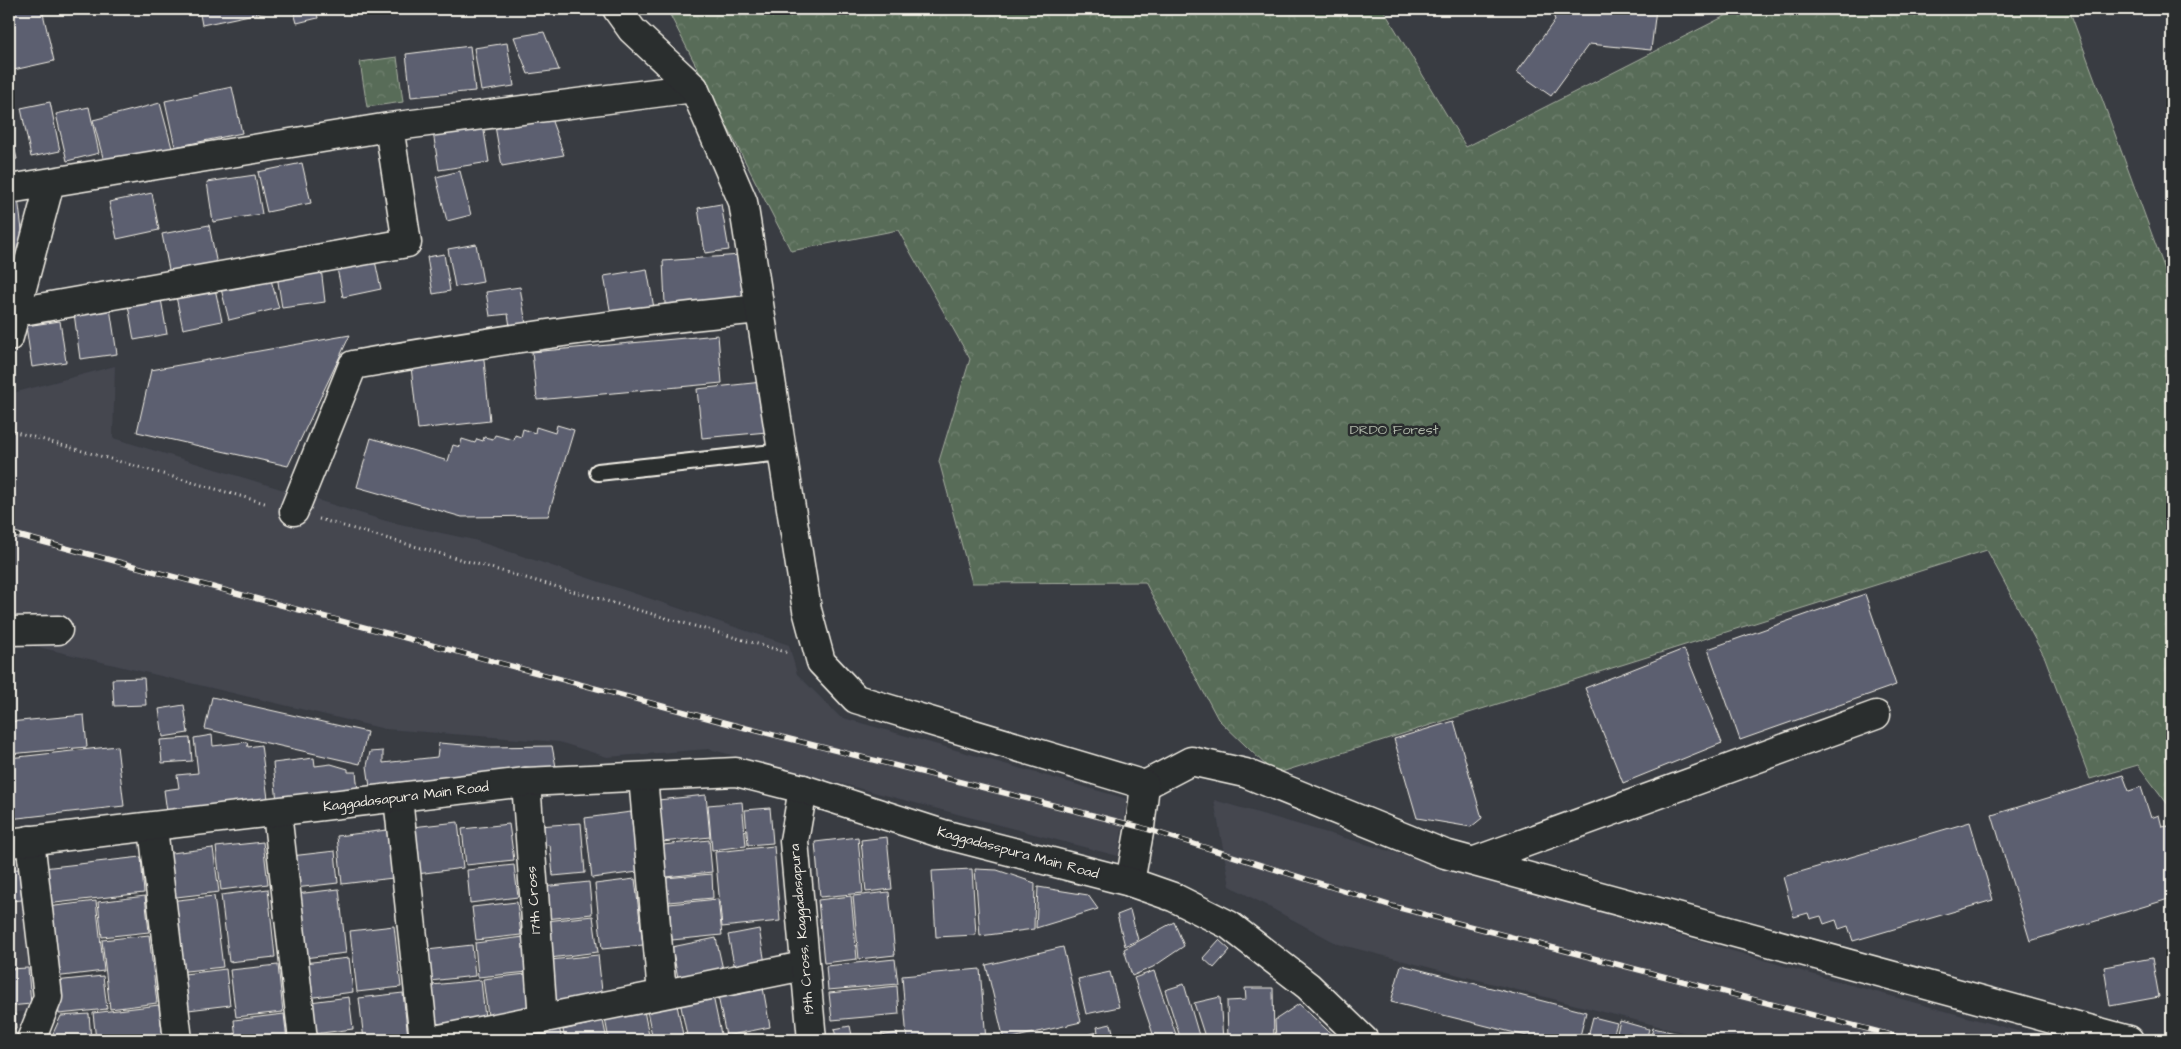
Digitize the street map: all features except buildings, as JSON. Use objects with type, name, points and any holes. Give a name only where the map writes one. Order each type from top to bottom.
[{"type":"street","points":[[617,9],[632,30],[694,88],[742,202],[807,610],[821,662],[856,699],[1144,785],[1191,761],[1245,773],[1445,854],[2129,1040]]},
{"type":"street","points":[[9,189],[389,128],[694,88]]},
{"type":"street","points":[[50,183],[13,324],[408,243],[389,128]]},
{"type":"street","points":[[294,511],[353,365],[446,349],[692,316],[759,310]]},
{"type":"street","points":[[9,631],[58,630]]},
{"type":"street","points":[[1474,861],[1876,715]]},
{"type":"street","name":"Kaggadasapura Main Road","points":[[19,841],[153,828],[526,782],[736,772],[803,789]]},
{"type":"street","points":[[643,777],[662,994]]},
{"type":"street","name":"17th Cross","points":[[526,782],[543,1019]]},
{"type":"street","points":[[1130,882],[1140,827],[1144,785]]},
{"type":"street","name":"Kaggadasspura Main Road","points":[[803,789],[943,834],[1130,882],[1173,897],[1229,925],[1308,986],[1364,1040]]},
{"type":"street","name":"19th Cross, Kaggadasapura","points":[[803,789],[794,841],[804,966],[806,1039]]},
{"type":"street","points":[[398,798],[424,1040]]},
{"type":"street","points":[[277,812],[303,1040]]},
{"type":"street","points":[[153,828],[178,1040]]},
{"type":"street","points":[[19,841],[48,997],[31,1040]]},
{"type":"street","points":[[435,1040],[804,966]]},
{"type":"lane","points":[[598,472],[782,452]]},
{"type":"path","points":[[9,430],[821,662]]},
{"type":"shaded area","points":[[115,366],[113,438],[386,521],[474,540],[789,645],[797,674],[840,717],[1127,799],[1118,856],[709,749],[607,757],[559,742],[385,729],[9,640],[9,394]]},
{"type":"shaded area","points":[[1214,800],[1815,975],[2050,1040],[1713,1040],[1338,944],[1230,886]]},
{"type":"shaded area","points":[[23,863],[36,1010],[9,1013],[9,865]]},
{"type":"green space","name":"DRDO Forest","points":[[667,9],[1383,9],[1466,147],[1739,9],[2069,9],[2172,289],[2172,810],[2138,765],[2090,779],[2045,658],[1987,550],[1275,774],[1218,719],[1145,582],[972,583],[939,461],[970,359],[898,230],[791,251]]},
{"type":"green space","points":[[397,57],[403,102],[367,107],[360,62]]},
{"type":"railway","points":[[9,533],[734,725],[1140,827],[1392,906],[1910,1040]]}]
